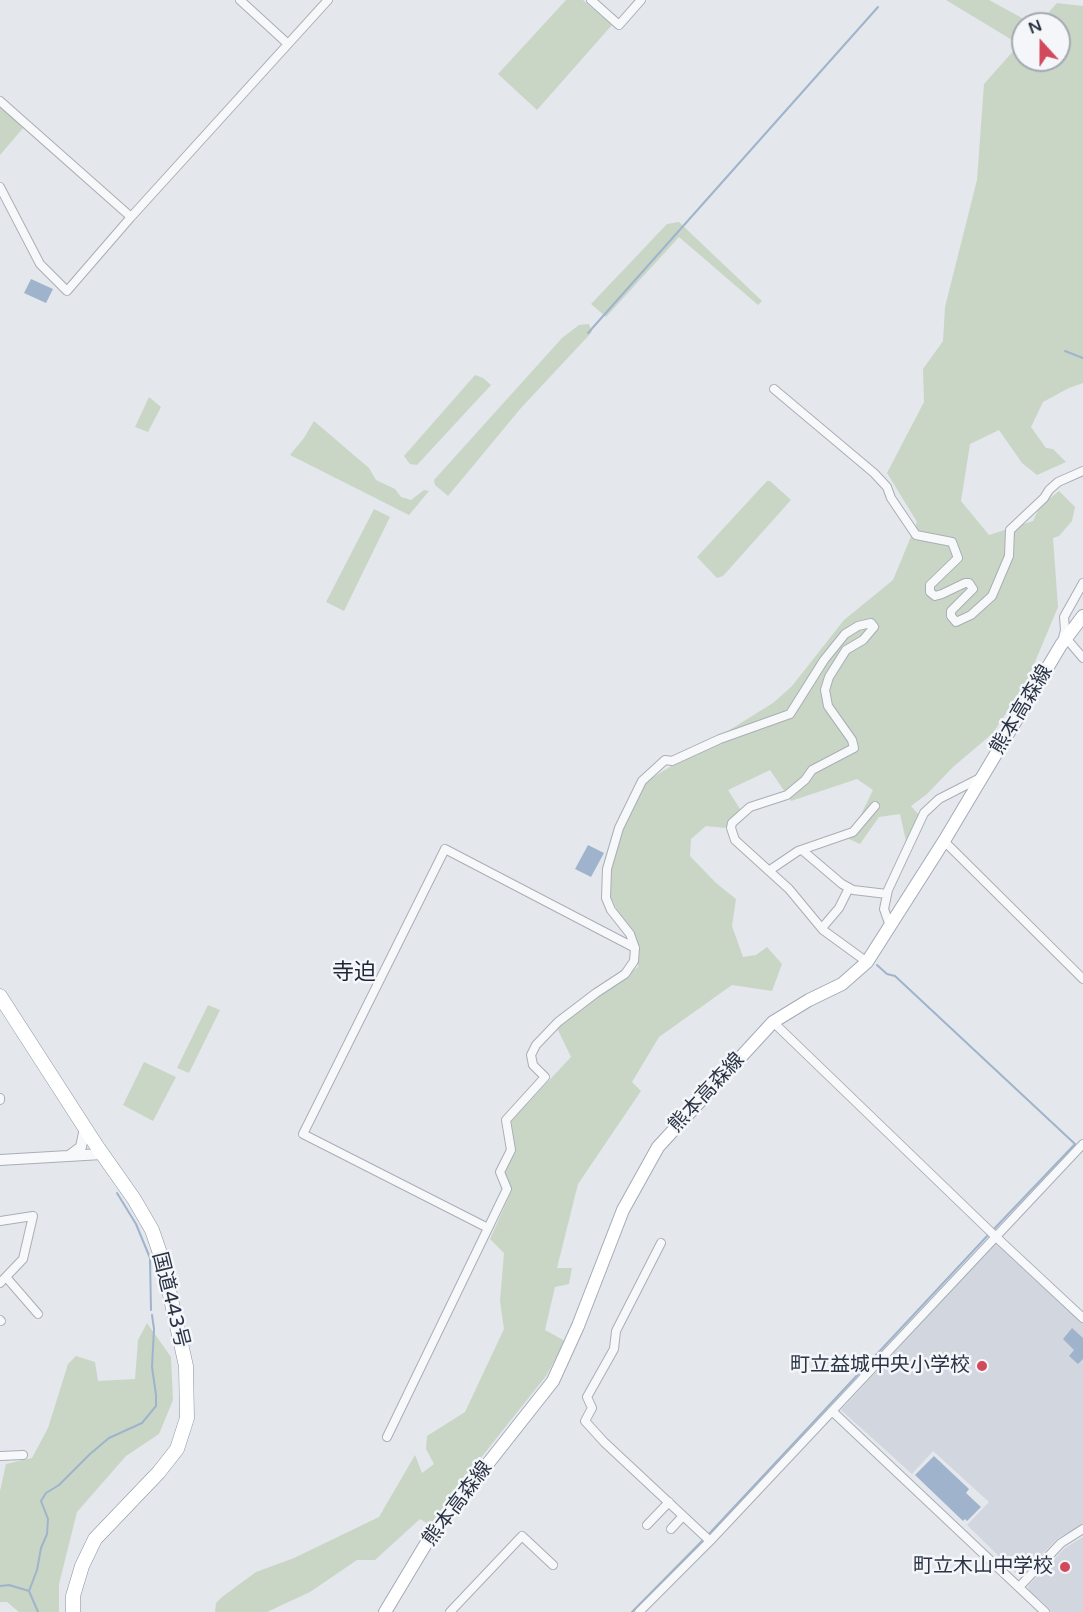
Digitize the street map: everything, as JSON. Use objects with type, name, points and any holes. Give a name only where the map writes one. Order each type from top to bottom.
[{"type":"highway","name":"国道443号","points":[[0,996],[152,1230],[162,1259],[186,1366],[187,1418],[177,1449],[159,1472],[95,1539],[82,1566],[73,1596],[73,1612]]},
{"type":"main road","name":"熊本高森線","points":[[385,1612],[429,1537],[553,1381],[578,1326],[622,1210],[657,1147],[773,1022],[809,1000],[842,984],[867,962],[944,841],[1064,642],[1083,616]]},
{"type":"street","points":[[240,0],[288,44]]},
{"type":"street","points":[[0,187],[40,264],[67,291],[328,0]]},
{"type":"street","points":[[591,0],[619,25],[641,0]]},
{"type":"street","points":[[0,101],[131,217]]},
{"type":"street","points":[[774,389],[874,473],[887,487],[891,498],[916,535],[952,542],[958,558],[930,585],[930,592],[935,596],[969,583],[973,589],[951,611],[951,616],[956,622],[971,615],[992,596],[1009,556],[1010,530],[1058,482],[1083,471]]},
{"type":"street","points":[[1083,583],[1064,617],[1064,642],[1083,658]]},
{"type":"street","points":[[387,1437],[507,1189],[500,1172],[511,1150],[506,1120],[545,1077],[533,1065],[531,1055],[536,1045],[558,1022],[596,993],[625,975],[634,961],[635,948],[630,934],[611,910],[606,898],[607,869],[620,828],[642,781],[665,760],[672,761],[720,739],[790,714],[824,660],[845,634],[858,626],[871,623],[874,627],[863,639],[846,650],[829,677],[825,690],[828,706],[852,740],[854,748],[812,770],[805,780],[787,795],[750,807],[732,823],[731,828],[735,840],[770,870],[822,928],[867,962]]},
{"type":"street","points":[[890,926],[885,909],[887,894],[924,813],[939,799],[983,776]]},
{"type":"street","points":[[770,870],[802,850],[853,832],[875,806]]},
{"type":"street","points":[[944,841],[1083,979]]},
{"type":"street","points":[[488,1228],[303,1134],[445,849],[635,948]]},
{"type":"street","points":[[802,850],[849,888],[887,894]]},
{"type":"street","points":[[822,928],[839,909],[849,888]]},
{"type":"street","points":[[773,1022],[1083,1318]]},
{"type":"street","points":[[68,1156],[81,1147],[85,1128]]},
{"type":"street","points":[[639,1612],[710,1541],[1083,1144]]},
{"type":"street","points":[[0,1160],[102,1154]]},
{"type":"street","points":[[0,1221],[33,1216],[23,1259],[2,1280],[38,1314]]},
{"type":"street","points":[[661,1243],[616,1331],[614,1349],[587,1397],[592,1408],[585,1421],[604,1442],[710,1541]]},
{"type":"street","points":[[832,1412],[1046,1612]]},
{"type":"street","points":[[0,1456],[22,1455]]},
{"type":"street","points":[[647,1525],[669,1502]]},
{"type":"street","points":[[670,1529],[683,1516]]},
{"type":"street","points":[[1020,1586],[1061,1543],[1083,1529]]},
{"type":"street","points":[[450,1612],[522,1536],[553,1565]]},
{"type":"shaded area","name":"町立益城中央小学校","points":[[996,1241],[1083,1322],[1083,1524],[1058,1538],[1024,1572],[1018,1575],[967,1525],[989,1502],[933,1451],[912,1474],[841,1410]]},
{"type":"shaded area","name":"町立木山中学校","points":[[1083,1537],[1083,1612],[1050,1612],[1050,1609],[1029,1590],[1028,1586],[1065,1548]]},
{"type":"green space","points":[[566,0],[583,0],[612,25],[537,110],[498,74]]},
{"type":"green space","points":[[946,0],[989,0],[1011,12],[1011,39]]},
{"type":"green space","points":[[1057,3],[1083,6],[1083,383],[1043,402],[1031,427],[1046,448],[1053,449],[1066,462],[1037,475],[1022,463],[999,430],[970,444],[961,501],[989,535],[1033,521],[1040,506],[1059,491],[1075,507],[1072,521],[1059,536],[1053,538],[1058,607],[1027,681],[993,733],[911,806],[920,816],[906,841],[900,814],[879,817],[860,844],[849,839],[873,790],[857,779],[791,801],[770,770],[728,790],[740,809],[725,828],[706,826],[691,839],[690,856],[716,883],[736,899],[732,926],[743,957],[756,955],[767,947],[782,964],[772,991],[732,985],[659,1037],[632,1082],[641,1091],[578,1184],[557,1268],[572,1268],[569,1284],[555,1287],[545,1330],[565,1341],[546,1376],[464,1479],[435,1523],[430,1525],[420,1519],[375,1560],[357,1560],[310,1592],[267,1612],[215,1612],[216,1603],[222,1597],[256,1572],[294,1558],[379,1517],[415,1455],[422,1473],[434,1464],[426,1449],[427,1436],[465,1412],[504,1329],[500,1301],[504,1253],[490,1239],[512,1190],[504,1172],[515,1149],[511,1121],[571,1057],[557,1028],[599,994],[638,967],[638,944],[610,895],[610,868],[623,827],[644,783],[773,703],[792,686],[844,620],[893,580],[917,522],[887,473],[924,402],[923,369],[943,341],[945,307],[977,180],[984,84],[1011,54],[1011,72],[1071,72],[1071,12],[1049,12]]},
{"type":"green space","points":[[0,107],[24,127],[0,155]]},
{"type":"green space","points":[[679,222],[762,301],[758,305],[679,237],[606,317],[591,304],[667,224]]},
{"type":"green space","points":[[589,324],[592,332],[521,408],[448,496],[435,485],[434,480],[562,338],[579,325]]},
{"type":"green space","points":[[475,375],[491,385],[417,465],[410,464],[404,456]]},
{"type":"green space","points":[[149,397],[161,407],[148,432],[135,427]]},
{"type":"green space","points":[[314,421],[369,468],[376,480],[395,489],[401,497],[411,500],[424,490],[429,491],[409,515],[290,455]]},
{"type":"green space","points":[[767,481],[770,481],[791,500],[723,576],[717,578],[697,557]]},
{"type":"green space","points":[[374,509],[390,517],[344,611],[326,602]]},
{"type":"green space","points":[[208,1005],[220,1010],[189,1073],[177,1068]]},
{"type":"green space","points":[[144,1062],[176,1077],[153,1121],[123,1105]]},
{"type":"green space","points":[[147,1323],[171,1357],[173,1400],[159,1434],[126,1456],[77,1512],[59,1584],[59,1612],[19,1612],[7,1602],[0,1602],[0,1491],[6,1464],[32,1458],[48,1428],[68,1364],[76,1356],[95,1362],[98,1381],[135,1379],[138,1340]]},
{"type":"water","points":[[31,279],[53,289],[46,303],[24,293]]},
{"type":"water","points":[[588,845],[604,853],[591,877],[575,869]]},
{"type":"water","points":[[1072,1328],[1083,1338],[1083,1359],[1078,1364],[1069,1356],[1074,1350],[1063,1339]]},
{"type":"water","points":[[934,1456],[969,1489],[966,1493],[981,1507],[967,1521],[965,1519],[963,1521],[915,1475]]},
{"type":"waterway","points":[[588,333],[878,7]]},
{"type":"waterway","points":[[1065,351],[1083,358]]},
{"type":"waterway","points":[[877,965],[887,974],[895,976],[1075,1144],[993,1230]]},
{"type":"waterway","points":[[117,1193],[136,1224],[150,1258],[151,1310]]},
{"type":"waterway","points":[[708,1535],[989,1234]]},
{"type":"waterway","points":[[38,1612],[29,1591],[47,1534],[48,1519],[41,1501],[46,1493],[59,1485],[109,1438],[142,1423],[156,1406],[152,1367],[154,1329],[152,1315]]},
{"type":"waterway","points":[[632,1612],[704,1539]]},
{"type":"waterway","points":[[0,1586],[9,1585],[29,1591]]},
{"type":"place","name":"町立益城中央小学校","points":[[982,1366]]},
{"type":"place","name":"町立木山中学校","points":[[1065,1567]]},
{"type":"district","name":"寺迫","points":[[354,973]]}]
